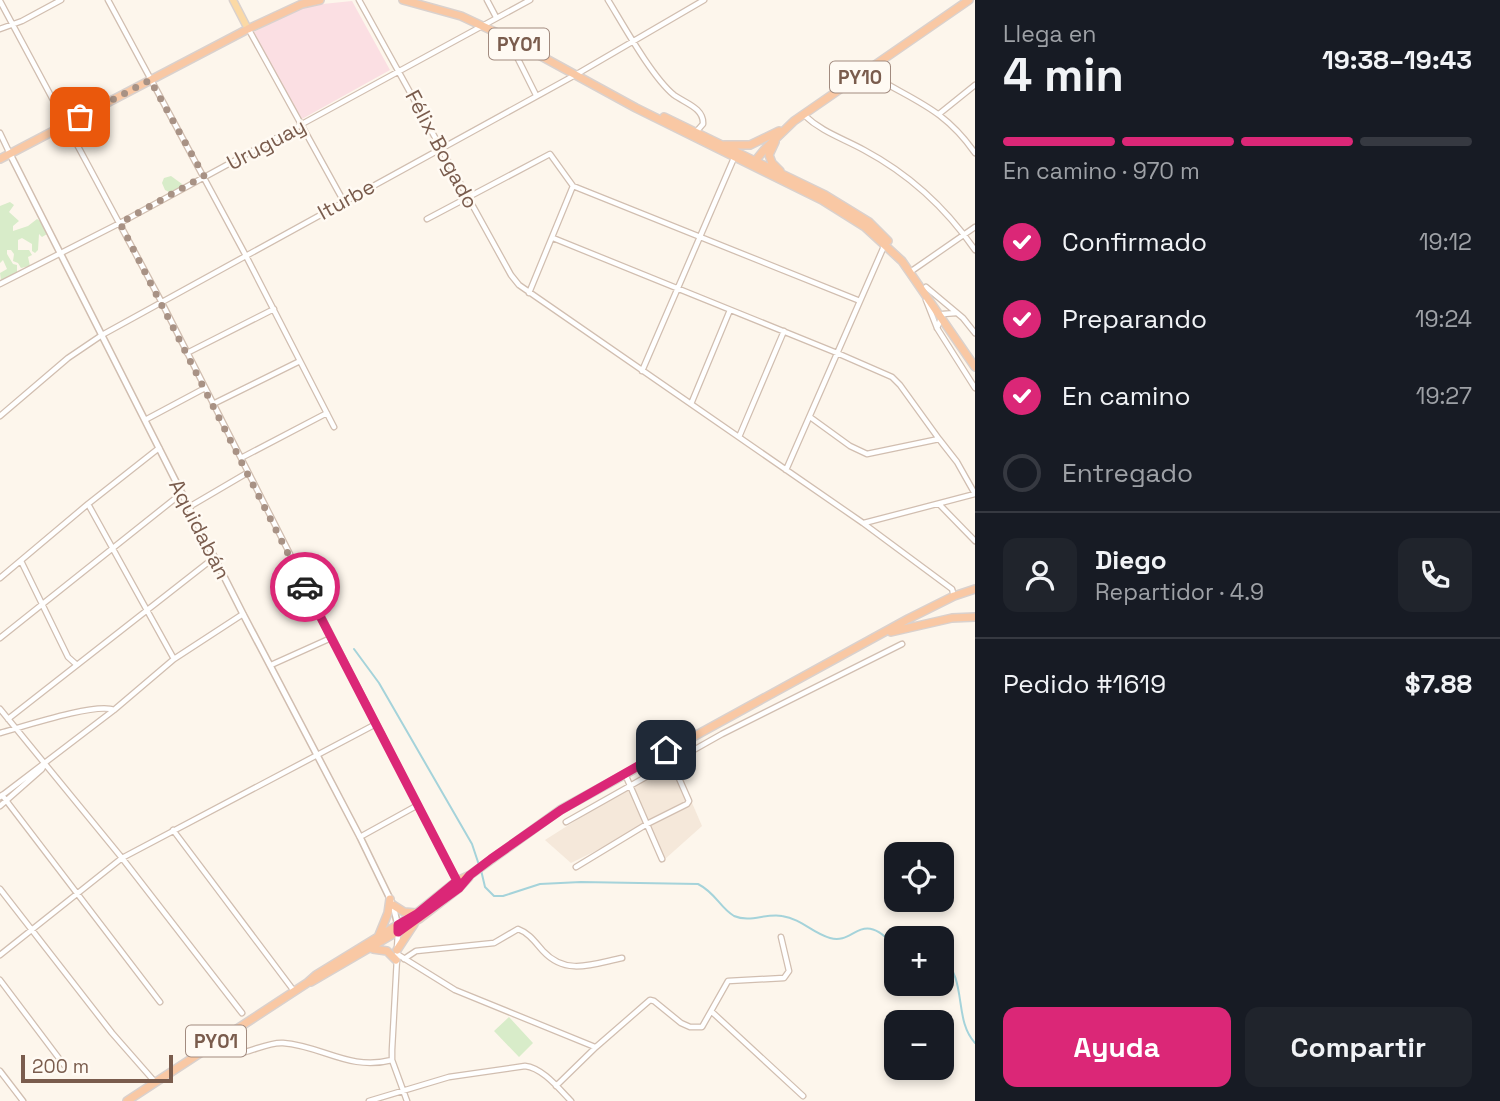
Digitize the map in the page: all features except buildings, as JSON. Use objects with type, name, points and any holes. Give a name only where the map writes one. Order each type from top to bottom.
[{"type":"highway","points":[[0,159],[248,29],[305,2],[320,0]]},
{"type":"highway","name":"PY01","points":[[403,0],[440,9],[508,38],[730,156],[822,200],[865,227],[902,261],[975,360]]},
{"type":"highway","name":"PY10","points":[[756,160],[794,121],[969,0]]},
{"type":"highway","name":"PY01","points":[[628,103],[638,104],[719,145],[756,160],[825,195],[869,222],[913,270],[924,289]]},
{"type":"highway","points":[[719,145],[755,143],[794,121]]},
{"type":"highway","points":[[778,136],[769,155],[775,166],[788,178]]},
{"type":"highway","points":[[730,156],[756,160],[769,175]]},
{"type":"highway","name":"PY01","points":[[942,315],[975,367]]},
{"type":"highway","name":"PY01","points":[[307,983],[318,980],[368,950],[459,888],[470,875],[491,859],[575,801],[954,596],[975,589]]},
{"type":"highway","name":"PY01","points":[[884,634],[952,618],[975,617]]},
{"type":"highway","name":"PY01","points":[[418,916],[457,881],[470,875]]},
{"type":"highway","points":[[368,950],[381,949],[399,956],[418,916],[404,912],[391,902],[378,937]]},
{"type":"highway","name":"PY01","points":[[127,1101],[316,975],[378,937],[398,928]]},
{"type":"main road","points":[[233,0],[248,29]]},
{"type":"street","points":[[46,0],[52,3]]},
{"type":"street","points":[[0,29],[61,0]]},
{"type":"street","points":[[108,0],[204,176],[334,427]]},
{"type":"street","name":"Félix Bogado","points":[[359,0],[511,275],[529,293],[863,523],[953,589],[954,596]]},
{"type":"street","points":[[487,0],[496,17]]},
{"type":"street","name":"Uruguay","points":[[0,284],[120,223],[530,0]]},
{"type":"street","points":[[608,0],[632,40],[669,89],[691,104],[703,117],[703,124],[696,132]]},
{"type":"street","name":"Iturbe","points":[[0,416],[68,358],[102,335],[245,254],[577,74],[704,0]]},
{"type":"street","points":[[0,1],[120,223],[457,881]]},
{"type":"street","points":[[248,29],[344,202]]},
{"type":"street","points":[[508,38],[536,95]]},
{"type":"street","points":[[867,72],[939,114],[961,134],[975,153]]},
{"type":"street","points":[[939,114],[975,85]]},
{"type":"street","points":[[804,115],[823,131],[863,149],[912,182],[949,214],[975,250]]},
{"type":"street","name":"Aquidabán","points":[[0,133],[243,614],[360,837],[391,902],[398,928]]},
{"type":"street","points":[[427,219],[550,154],[573,186],[860,301]]},
{"type":"street","points":[[642,371],[678,289],[730,156]]},
{"type":"street","points":[[529,293],[573,186]]},
{"type":"street","points":[[913,270],[975,227]]},
{"type":"street","points":[[553,238],[892,377],[957,462],[975,494],[863,523]]},
{"type":"street","points":[[786,470],[885,244]]},
{"type":"street","points":[[924,289],[957,313],[975,333]]},
{"type":"street","points":[[924,289],[937,328],[975,388]]},
{"type":"street","points":[[187,353],[274,309]]},
{"type":"street","points":[[691,404],[730,310]]},
{"type":"street","points":[[937,328],[942,315],[957,313]]},
{"type":"street","points":[[739,437],[784,331]]},
{"type":"street","points":[[212,405],[300,361]]},
{"type":"street","points":[[145,420],[205,388]]},
{"type":"street","points":[[241,458],[327,413]]},
{"type":"street","points":[[810,417],[859,452],[867,454],[939,439]]},
{"type":"street","points":[[0,578],[159,448]]},
{"type":"street","points":[[189,507],[247,473]]},
{"type":"street","points":[[0,638],[182,493]]},
{"type":"street","points":[[88,504],[174,659]]},
{"type":"street","points":[[938,504],[975,541]]},
{"type":"street","points":[[8,719],[215,557]]},
{"type":"street","points":[[21,561],[68,657],[77,665]]},
{"type":"street","points":[[0,806],[43,769],[44,765],[174,659],[243,614]]},
{"type":"street","points":[[271,665],[331,638]]},
{"type":"street","points":[[566,822],[671,762],[902,644]]},
{"type":"street","points":[[0,709],[122,858],[242,1013]]},
{"type":"street","points":[[0,733],[86,710],[114,710]]},
{"type":"street","points":[[0,955],[122,858],[376,724]]},
{"type":"street","points":[[576,867],[687,804],[689,801],[666,750]]},
{"type":"street","points":[[44,765],[39,765],[1,796],[160,1002]]},
{"type":"street","points":[[624,773],[662,859]]},
{"type":"street","points":[[575,801],[582,813]]},
{"type":"street","points":[[360,837],[418,804]]},
{"type":"street","points":[[173,830],[294,992]]},
{"type":"street","points":[[0,888],[112,1033],[155,1082]]},
{"type":"street","points":[[398,928],[399,956],[391,1038],[393,1060],[407,1101]]},
{"type":"street","points":[[399,956],[416,951],[494,943],[518,929],[528,934],[546,954],[567,966],[580,968],[622,958]]},
{"type":"street","points":[[556,1086],[650,1000],[690,1027],[702,1027],[727,981],[787,976],[789,971],[781,937]]},
{"type":"street","points":[[399,956],[455,990],[596,1047]]},
{"type":"street","points":[[0,980],[64,1065]]},
{"type":"street","points":[[712,1012],[803,1096]]},
{"type":"street","points":[[245,1052],[285,1043],[358,1063],[393,1060]]},
{"type":"street","points":[[369,1101],[449,1077],[525,1066],[532,1067],[572,1101]]},
{"type":"street","points":[[0,1071],[23,1101]]},
{"type":"shaded area","points":[[352,1],[390,70],[302,119],[252,33],[303,6]]},
{"type":"shaded area","points":[[673,759],[702,826],[665,859],[646,826],[571,863],[545,840]]},
{"type":"green space","points":[[171,176],[182,184],[169,192],[162,183],[164,178]]},
{"type":"green space","points":[[10,202],[14,205],[9,212],[19,221],[13,226],[13,231],[28,226],[37,219],[42,222],[47,234],[42,237],[39,234],[38,250],[35,253],[32,251],[32,244],[22,238],[18,240],[18,250],[29,250],[32,255],[28,257],[30,266],[21,268],[13,261],[14,254],[11,250],[7,250],[13,264],[17,265],[17,273],[1,281],[0,273],[7,269],[3,260],[0,263],[0,206]]},
{"type":"green space","points":[[509,1017],[533,1043],[519,1057],[494,1031]]},
{"type":"waterway","points":[[354,649],[379,683],[472,844],[479,865]]},
{"type":"waterway","points":[[481,870],[485,887],[494,896],[503,896],[540,884],[698,884],[725,909],[740,918],[782,916],[830,938],[839,939],[866,928],[884,936]]},
{"type":"waterway","points":[[954,975],[964,1023],[975,1043]]},
{"type":"way so far","points":[[80,117],[150,80],[204,176],[120,223],[305,587]]},
{"type":"route","points":[[305,587],[457,881],[417,914],[398,925],[398,932],[459,888],[470,875],[491,859],[561,810],[666,750]]}]
